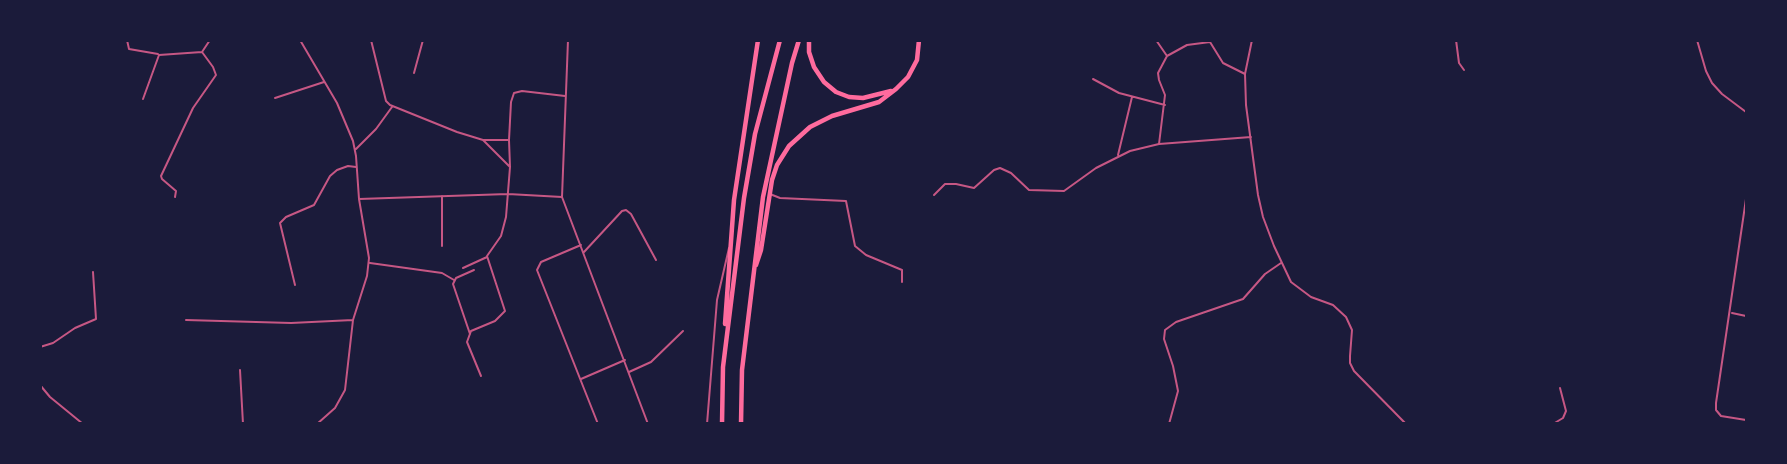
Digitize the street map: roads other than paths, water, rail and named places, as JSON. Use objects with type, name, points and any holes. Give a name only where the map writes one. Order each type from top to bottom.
[{"type":"highway","points":[[723,423],[723,368],[730,241],[758,40]]},
{"type":"highway","points":[[723,368],[744,198],[755,134],[780,40]]},
{"type":"highway","points":[[741,423],[742,370],[763,197],[799,40]]},
{"type":"highway","points":[[809,40],[809,52],[814,68],[824,82],[836,92],[849,97],[863,98],[896,89]]},
{"type":"highway","points":[[751,282],[761,250],[769,193],[777,165],[789,146],[810,127],[832,116],[879,102],[896,89],[908,76],[917,60],[919,40]]},
{"type":"street","points":[[127,40],[127,48],[131,50],[159,55],[202,52]]},
{"type":"street","points":[[202,52],[210,40]]},
{"type":"street","points":[[300,40],[337,103],[356,149],[359,199],[369,263],[354,320],[345,390],[335,408],[317,423]]},
{"type":"street","points":[[371,40],[386,101],[392,107],[483,140],[509,140]]},
{"type":"street","points":[[414,73],[423,40]]},
{"type":"street","points":[[568,40],[562,197],[648,423]]},
{"type":"street","points":[[1156,40],[1167,56]]},
{"type":"street","points":[[1252,40],[1245,74],[1246,105],[1258,195],[1263,217],[1281,263],[1291,282],[1300,290],[1333,305],[1346,317],[1352,330],[1350,363],[1354,371],[1406,423]]},
{"type":"street","points":[[1456,40],[1459,63],[1464,70]]},
{"type":"street","points":[[1697,40],[1712,83],[1722,94],[1746,112]]},
{"type":"street","points":[[1159,144],[1165,95],[1158,73],[1167,56],[1187,45],[1210,42],[1223,63],[1245,74]]},
{"type":"street","points":[[175,197],[176,191],[162,180],[161,176],[193,108],[216,75],[202,52]]},
{"type":"street","points":[[143,99],[159,55]]},
{"type":"street","points":[[1093,79],[1132,97],[1165,105]]},
{"type":"street","points":[[275,98],[324,81]]},
{"type":"street","points":[[470,334],[497,319],[505,311],[488,258],[502,234],[508,194],[511,102],[514,93],[522,91],[565,96]]},
{"type":"street","points":[[1118,156],[1132,97]]},
{"type":"street","points":[[356,149],[376,129],[392,107]]},
{"type":"street","points":[[934,195],[945,184],[974,188],[994,170],[1000,168],[1011,173],[1029,190],[1064,191],[1096,168],[1118,156],[1159,144],[1251,137]]},
{"type":"street","points":[[483,140],[510,167]]},
{"type":"street","points":[[295,285],[280,223],[286,217],[314,206],[330,176],[338,170],[348,166],[356,167]]},
{"type":"street","points":[[769,193],[780,198],[846,201],[856,248],[866,255],[902,270],[902,282]]},
{"type":"street","points":[[359,199],[508,194],[562,197]]},
{"type":"street","points":[[442,196],[442,246]]},
{"type":"street","points":[[1746,199],[1731,313],[1720,364],[1716,410],[1720,416],[1746,420]]},
{"type":"street","points":[[584,252],[622,211],[626,210],[631,214],[656,260]]},
{"type":"street","points":[[707,423],[717,300],[730,241]]},
{"type":"street","points":[[581,244],[541,262],[537,270],[598,423]]},
{"type":"street","points":[[463,268],[488,258]]},
{"type":"street","points":[[369,263],[442,273],[454,280]]},
{"type":"street","points":[[1169,423],[1178,391],[1164,339],[1165,330],[1176,322],[1242,299],[1265,274],[1281,263]]},
{"type":"street","points":[[454,280],[474,270]]},
{"type":"street","points":[[40,347],[53,343],[75,328],[96,320],[93,272]]},
{"type":"street","points":[[454,280],[453,287],[470,334],[467,343],[482,376]]},
{"type":"street","points":[[1731,313],[1746,316]]},
{"type":"street","points":[[186,320],[291,323],[354,320]]},
{"type":"street","points":[[629,372],[651,362],[683,331]]},
{"type":"street","points":[[581,379],[625,360]]},
{"type":"street","points":[[240,370],[243,423]]},
{"type":"street","points":[[40,385],[50,397],[83,423]]},
{"type":"street","points":[[1553,423],[1563,418],[1566,411],[1560,388]]}]
